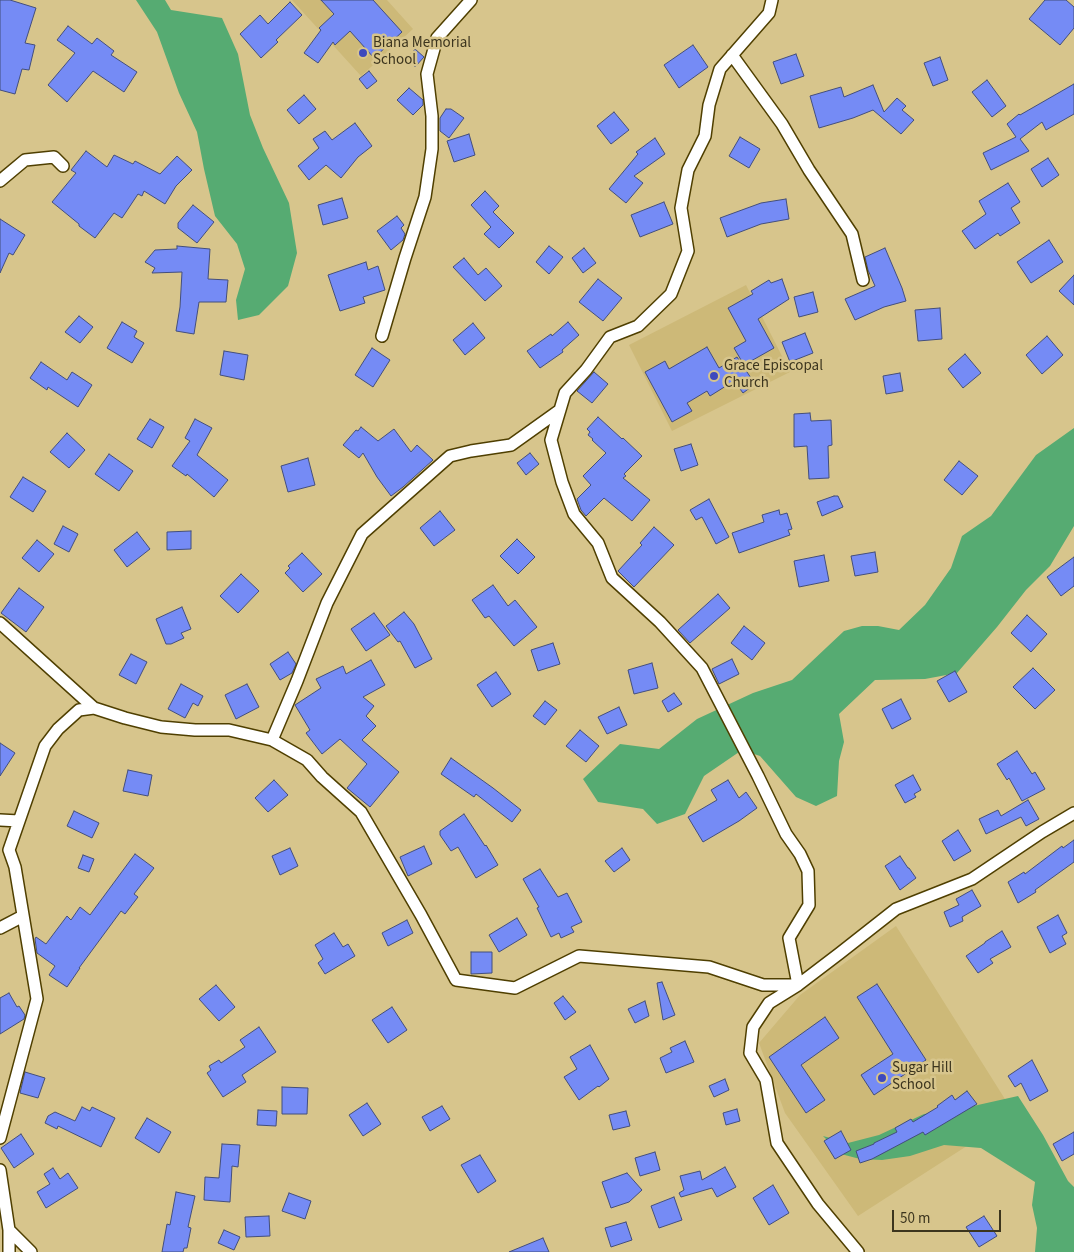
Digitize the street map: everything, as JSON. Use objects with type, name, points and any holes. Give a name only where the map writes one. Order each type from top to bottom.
[{"type":"street","points":[[382,336],[405,258],[426,197],[432,149],[432,116],[427,74],[437,38],[471,0]]},
{"type":"street","points":[[772,0],[769,13],[720,69],[709,104],[705,136],[688,170],[681,208],[688,252],[671,294],[638,326],[610,337],[586,370],[565,393],[551,440],[562,482],[574,514],[598,543],[612,578],[660,622],[702,668],[786,834],[800,854],[808,872],[809,905],[789,938],[798,985]]},
{"type":"street","points":[[732,55],[782,124],[809,170],[852,234],[863,280]]},
{"type":"street","points":[[0,181],[25,160],[54,157],[63,166]]},
{"type":"street","points":[[272,740],[327,603],[362,534],[450,456],[511,445],[560,410]]},
{"type":"street","points":[[0,623],[94,708],[161,727],[229,730],[272,740],[307,760],[322,777],[360,812],[421,915],[456,980],[515,988],[579,956],[709,967],[763,985],[798,985]]},
{"type":"street","points":[[0,1138],[37,999],[15,867],[9,850],[46,746],[58,729],[79,710],[94,708]]},
{"type":"street","points":[[858,1252],[818,1204],[777,1143],[766,1080],[750,1053],[753,1027],[769,1004],[840,954],[896,909],[972,879],[1074,813]]},
{"type":"street","points":[[0,820],[19,821]]},
{"type":"street","points":[[0,928],[23,916]]},
{"type":"street","points":[[0,1170],[9,1230],[9,1252]]},
{"type":"street","points":[[9,1230],[31,1252]]},
{"type":"shaded area","name":"Biana Memorial School","points":[[292,0],[387,0],[413,29],[361,76]]},
{"type":"shaded area","points":[[746,285],[790,372],[672,431],[629,345]]},
{"type":"shaded area","name":"Sugar Hill School","points":[[896,926],[1015,1115],[858,1216],[785,1113],[759,1043],[800,995]]},
{"type":"green space","points":[[136,0],[165,0],[171,10],[222,18],[238,54],[250,115],[289,203],[297,253],[288,286],[259,315],[238,320],[236,300],[245,269],[237,244],[215,216],[197,132],[179,93],[157,32]]},
{"type":"green space","points":[[1074,428],[1074,526],[1050,566],[1026,590],[957,673],[925,679],[875,680],[839,714],[844,742],[839,761],[837,796],[816,806],[796,797],[760,756],[742,750],[704,776],[685,814],[657,824],[643,809],[598,802],[583,779],[620,744],[659,749],[697,719],[753,693],[792,680],[844,631],[862,626],[878,626],[899,630],[925,605],[951,568],[962,536],[991,516],[1036,455]]},
{"type":"green space","points":[[1018,1096],[1043,1135],[1068,1181],[1074,1187],[1074,1252],[1035,1252],[1037,1228],[1032,1205],[1035,1182],[981,1148],[944,1145],[910,1156],[882,1160],[860,1159],[841,1154],[823,1136],[848,1143],[879,1135],[924,1114],[960,1109]]},
{"type":"building","points":[[0,0],[10,0],[36,8],[25,43],[35,45],[29,70],[22,69],[15,94],[0,90]]},
{"type":"building","points":[[321,0],[373,0],[402,32],[374,58],[350,31],[335,45],[333,42],[318,63],[304,53],[321,30],[319,28],[334,14]]},
{"type":"building","points":[[1045,0],[1066,0],[1074,7],[1074,28],[1060,45],[1029,19]]},
{"type":"building","points":[[290,2],[302,15],[276,40],[278,42],[261,58],[240,34],[260,15],[268,24]]},
{"type":"building","points":[[68,26],[92,44],[97,38],[114,51],[111,55],[137,72],[124,92],[93,71],[67,102],[48,85],[75,53],[57,40]]},
{"type":"building","points":[[693,45],[708,67],[679,88],[664,65]]},
{"type":"building","points":[[415,49],[424,57],[415,67],[407,59]]},
{"type":"building","points":[[796,54],[804,76],[781,84],[773,62]]},
{"type":"building","points":[[940,57],[948,80],[933,86],[924,63]]},
{"type":"building","points":[[369,71],[377,81],[367,89],[359,79]]},
{"type":"building","points":[[987,80],[1006,106],[992,117],[972,92]]},
{"type":"building","points":[[1074,84],[1074,114],[1046,130],[1042,122],[1020,139],[1029,151],[991,170],[983,153],[1016,137],[1007,124],[1019,114]]},
{"type":"building","points":[[873,85],[884,112],[897,98],[906,106],[902,110],[914,120],[901,134],[873,110],[819,128],[810,96],[841,87],[844,97]]},
{"type":"building","points":[[409,88],[423,100],[423,105],[413,115],[397,100]]},
{"type":"building","points":[[304,95],[316,109],[299,124],[287,110]]},
{"type":"building","points":[[446,109],[451,109],[464,118],[449,138],[440,131],[440,118]]},
{"type":"building","points":[[614,112],[629,130],[611,144],[597,126]]},
{"type":"building","points":[[355,123],[372,146],[358,157],[341,178],[326,165],[309,180],[298,166],[319,148],[313,139],[325,131],[332,140]]},
{"type":"building","points":[[469,134],[475,155],[454,162],[447,141]]},
{"type":"building","points":[[740,137],[760,149],[749,168],[729,156]]},
{"type":"building","points":[[655,138],[665,154],[634,176],[643,183],[626,203],[609,189],[638,154],[636,152]]},
{"type":"building","points":[[86,151],[107,167],[114,155],[133,164],[135,161],[160,174],[177,156],[192,170],[176,186],[165,204],[144,191],[142,196],[138,194],[122,218],[114,213],[95,238],[52,202],[76,173],[71,170]]},
{"type":"building","points":[[1048,158],[1059,175],[1042,187],[1031,169]]},
{"type":"building","points":[[1008,183],[1020,202],[1011,208],[1020,223],[1000,236],[998,233],[975,249],[962,231],[986,214],[979,201]]},
{"type":"building","points":[[485,191],[499,206],[493,212],[514,233],[499,248],[484,234],[491,227],[471,205]]},
{"type":"building","points":[[342,198],[348,218],[323,225],[318,205]]},
{"type":"building","points":[[786,199],[789,219],[761,224],[727,237],[720,218],[761,203]]},
{"type":"building","points":[[664,202],[673,224],[640,237],[631,215]]},
{"type":"building","points":[[193,205],[214,222],[197,243],[178,228],[178,223]]},
{"type":"building","points":[[397,216],[404,225],[401,228],[405,234],[403,240],[391,250],[377,231]]},
{"type":"building","points":[[0,219],[25,235],[13,255],[9,253],[0,273]]},
{"type":"building","points":[[1049,240],[1063,262],[1031,283],[1017,262]]},
{"type":"building","points":[[177,246],[210,249],[208,279],[228,280],[226,302],[199,302],[194,334],[176,331],[180,307],[182,272],[152,273],[155,268],[145,262],[155,250],[177,249]]},
{"type":"building","points":[[549,246],[563,257],[549,274],[536,262]]},
{"type":"building","points":[[584,248],[596,263],[583,273],[572,258]]},
{"type":"building","points":[[885,248],[906,301],[884,307],[855,320],[845,299],[875,286],[865,257]]},
{"type":"building","points":[[464,258],[478,275],[486,268],[502,286],[485,301],[453,267]]},
{"type":"building","points":[[366,262],[368,270],[378,266],[385,290],[363,297],[365,303],[340,311],[328,275]]},
{"type":"building","points":[[1074,275],[1074,305],[1059,291]]},
{"type":"building","points":[[598,279],[622,298],[603,321],[579,302]]},
{"type":"building","points":[[782,279],[789,299],[758,319],[774,348],[744,365],[734,348],[746,341],[728,308],[753,294],[751,291],[769,280],[771,283]]},
{"type":"building","points":[[813,292],[818,312],[799,317],[794,297]]},
{"type":"building","points":[[940,308],[942,339],[918,341],[915,310]]},
{"type":"building","points":[[79,316],[93,327],[80,343],[65,332]]},
{"type":"building","points":[[122,322],[137,331],[134,337],[144,343],[132,363],[107,348]]},
{"type":"building","points":[[568,322],[579,335],[562,350],[563,352],[540,368],[527,351],[551,334],[552,336]]},
{"type":"building","points":[[473,323],[485,338],[465,355],[453,340]]},
{"type":"building","points":[[805,333],[813,353],[790,362],[782,342]]},
{"type":"building","points":[[1047,336],[1063,355],[1042,374],[1026,355]]},
{"type":"building","points":[[707,347],[719,368],[737,357],[755,384],[743,393],[734,381],[710,396],[707,391],[687,403],[692,411],[672,422],[645,372],[665,361],[669,369]]},
{"type":"building","points":[[372,348],[390,360],[373,387],[355,375]]},
{"type":"building","points":[[224,351],[248,355],[244,380],[220,375]]},
{"type":"building","points":[[965,354],[981,373],[963,388],[948,369]]},
{"type":"building","points":[[41,362],[67,380],[72,372],[92,385],[78,407],[48,387],[47,390],[30,378]]},
{"type":"building","points":[[594,372],[608,384],[592,403],[577,391]]},
{"type":"building","points":[[900,373],[903,391],[886,394],[883,376]]},
{"type":"building","points":[[810,413],[811,421],[831,420],[832,445],[828,446],[829,478],[809,479],[807,446],[794,447],[794,414]]},
{"type":"building","points":[[598,417],[642,456],[624,474],[626,476],[623,478],[650,500],[632,521],[604,498],[586,516],[581,510],[577,499],[591,485],[583,476],[606,453],[588,435],[590,432],[587,429]]},
{"type":"building","points":[[150,419],[164,427],[152,448],[137,439]]},
{"type":"building","points":[[195,419],[212,428],[197,455],[228,480],[214,497],[187,474],[186,476],[172,466],[190,441],[185,438]]},
{"type":"building","points":[[361,427],[378,441],[394,429],[411,452],[417,445],[433,460],[391,496],[363,453],[359,458],[343,445]]},
{"type":"building","points":[[67,433],[85,450],[69,468],[50,452]]},
{"type":"building","points":[[691,444],[698,465],[681,471],[674,449]]},
{"type":"building","points":[[530,453],[539,464],[526,475],[517,463]]},
{"type":"building","points":[[109,454],[133,471],[119,491],[95,474]]},
{"type":"building","points":[[308,458],[315,485],[288,492],[281,466]]},
{"type":"building","points":[[959,461],[978,476],[962,495],[944,480]]},
{"type":"building","points":[[23,477],[46,491],[33,512],[10,497]]},
{"type":"building","points":[[838,496],[843,507],[822,516],[817,502]]},
{"type":"building","points":[[709,499],[729,537],[716,544],[702,517],[696,520],[690,510]]},
{"type":"building","points":[[779,510],[780,515],[787,513],[792,529],[788,530],[790,535],[739,553],[732,533],[764,522],[762,515]]},
{"type":"building","points":[[440,511],[455,530],[434,546],[420,528]]},
{"type":"building","points":[[63,526],[78,534],[69,552],[54,544]]},
{"type":"building","points":[[654,527],[674,545],[634,587],[618,571],[642,545],[640,543]]},
{"type":"building","points":[[191,531],[191,549],[167,550],[167,532]]},
{"type":"building","points":[[137,532],[150,549],[127,567],[114,550]]},
{"type":"building","points":[[517,539],[535,557],[518,574],[500,556]]},
{"type":"building","points":[[37,540],[54,554],[39,572],[22,558]]},
{"type":"building","points":[[875,552],[878,572],[855,576],[851,556]]},
{"type":"building","points":[[302,553],[322,574],[303,592],[285,573],[290,568],[288,566]]},
{"type":"building","points":[[824,555],[829,581],[799,587],[794,561]]},
{"type":"building","points":[[1074,557],[1074,586],[1061,596],[1047,577]]},
{"type":"building","points":[[241,574],[259,591],[238,613],[220,596]]},
{"type":"building","points":[[493,585],[508,606],[515,600],[537,627],[514,646],[489,616],[485,618],[472,600]]},
{"type":"building","points":[[19,588],[44,607],[26,632],[1,613]]},
{"type":"building","points":[[718,594],[730,608],[690,643],[678,630]]},
{"type":"building","points":[[182,607],[191,629],[181,633],[184,638],[171,644],[166,644],[156,619]]},
{"type":"building","points":[[404,612],[414,624],[432,659],[415,668],[400,641],[398,642],[386,626]]},
{"type":"building","points":[[374,613],[390,635],[366,651],[351,629]]},
{"type":"building","points":[[1027,615],[1047,634],[1031,652],[1011,633]]},
{"type":"building","points":[[744,626],[765,643],[752,660],[731,643]]},
{"type":"building","points":[[553,643],[560,664],[538,671],[531,650]]},
{"type":"building","points":[[288,652],[296,664],[292,673],[280,680],[270,664]]},
{"type":"building","points":[[131,654],[147,662],[136,684],[119,675]]},
{"type":"building","points":[[732,659],[739,674],[719,684],[712,669]]},
{"type":"building","points":[[371,660],[385,685],[363,697],[374,706],[366,716],[376,726],[362,740],[399,772],[370,807],[347,788],[367,764],[340,739],[322,754],[306,733],[310,730],[295,705],[321,688],[316,679],[343,666],[346,674]]},
{"type":"building","points":[[652,663],[658,688],[634,694],[628,670]]},
{"type":"building","points":[[1033,668],[1055,690],[1035,709],[1013,687]]},
{"type":"building","points":[[955,671],[967,692],[949,702],[937,681]]},
{"type":"building","points":[[496,672],[511,694],[492,707],[477,685]]},
{"type":"building","points":[[181,684],[203,696],[198,706],[193,703],[185,718],[168,709]]},
{"type":"building","points":[[247,684],[259,707],[236,719],[225,695]]},
{"type":"building","points":[[674,693],[682,704],[668,712],[662,701]]},
{"type":"building","points":[[901,699],[911,719],[892,729],[882,709]]},
{"type":"building","points":[[545,701],[557,710],[545,725],[533,716]]},
{"type":"building","points":[[619,707],[627,725],[607,734],[598,717]]},
{"type":"building","points":[[580,730],[599,746],[586,762],[566,746]]},
{"type":"building","points":[[0,743],[15,753],[0,776]]},
{"type":"building","points":[[1017,751],[1032,774],[1035,772],[1045,789],[1022,801],[1009,778],[1007,780],[997,764]]},
{"type":"building","points":[[451,758],[521,810],[512,822],[476,794],[474,797],[441,774]]},
{"type":"building","points":[[128,770],[152,775],[148,796],[123,791]]},
{"type":"building","points":[[913,775],[921,790],[914,794],[916,797],[905,803],[895,785]]},
{"type":"building","points":[[274,780],[288,795],[268,812],[255,798]]},
{"type":"building","points":[[728,780],[739,798],[746,792],[757,808],[703,842],[688,817],[717,800],[711,790]]},
{"type":"building","points":[[1028,800],[1039,819],[1026,826],[1021,817],[986,834],[979,819],[998,810],[1001,816]]},
{"type":"building","points":[[74,811],[99,823],[92,838],[67,826]]},
{"type":"building","points":[[464,814],[498,865],[476,878],[458,847],[451,851],[440,835],[440,831]]},
{"type":"building","points":[[958,830],[971,851],[954,861],[942,841]]},
{"type":"building","points":[[1074,840],[1074,862],[1035,890],[1036,892],[1018,903],[1008,882],[1024,872],[1025,874],[1062,846],[1063,848]]},
{"type":"building","points":[[424,846],[432,864],[408,876],[400,857]]},
{"type":"building","points":[[290,848],[298,866],[280,875],[272,856]]},
{"type":"building","points":[[622,848],[630,860],[614,872],[605,861]]},
{"type":"building","points":[[135,854],[154,868],[134,894],[138,897],[125,914],[121,911],[67,987],[49,975],[55,966],[37,953],[36,937],[46,944],[67,916],[71,920],[80,907],[90,915]]},
{"type":"building","points":[[83,855],[94,859],[89,872],[78,868]]},
{"type":"building","points":[[900,856],[916,878],[900,890],[885,866]]},
{"type":"building","points":[[540,869],[558,897],[567,893],[582,922],[571,927],[574,932],[561,938],[559,933],[551,937],[537,908],[539,907],[523,879]]},
{"type":"building","points":[[972,890],[981,906],[962,917],[963,921],[950,927],[944,912],[959,905],[956,899]]},
{"type":"building","points":[[1058,915],[1067,933],[1062,936],[1066,944],[1050,953],[1037,927]]},
{"type":"building","points":[[517,918],[527,935],[499,952],[489,935]]},
{"type":"building","points":[[407,920],[413,933],[388,946],[382,933]]},
{"type":"building","points":[[1002,931],[1011,947],[990,959],[993,963],[978,973],[966,956]]},
{"type":"building","points":[[334,933],[343,947],[348,944],[355,956],[325,974],[318,963],[323,959],[315,945]]},
{"type":"building","points":[[471,952],[492,952],[492,973],[471,974]]},
{"type":"building","points":[[662,982],[675,1015],[663,1020],[657,983]]},
{"type":"building","points":[[877,984],[926,1060],[874,1095],[861,1075],[893,1054],[857,997]]},
{"type":"building","points":[[216,985],[235,1007],[219,1021],[199,999]]},
{"type":"building","points":[[9,993],[17,1007],[19,1006],[25,1015],[24,1019],[0,1034],[0,998]]},
{"type":"building","points":[[563,996],[576,1012],[565,1020],[554,1003]]},
{"type":"building","points":[[645,1001],[649,1016],[635,1023],[628,1009]]},
{"type":"building","points":[[392,1007],[407,1030],[388,1043],[372,1020]]},
{"type":"building","points":[[825,1017],[839,1038],[801,1065],[825,1100],[806,1113],[769,1057]]},
{"type":"building","points":[[259,1027],[276,1052],[242,1075],[246,1082],[223,1097],[207,1073],[211,1070],[209,1066],[219,1060],[221,1063],[245,1047],[240,1040]]},
{"type":"building","points":[[685,1041],[694,1062],[666,1073],[660,1058],[672,1052],[670,1048]]},
{"type":"building","points":[[590,1045],[609,1079],[579,1100],[564,1077],[577,1069],[570,1057]]},
{"type":"building","points":[[1032,1060],[1048,1091],[1030,1101],[1021,1083],[1015,1087],[1008,1076]]},
{"type":"building","points":[[25,1072],[45,1078],[38,1098],[20,1093]]},
{"type":"building","points":[[725,1079],[729,1090],[714,1097],[709,1086]]},
{"type":"building","points":[[282,1087],[308,1088],[307,1114],[282,1114]]},
{"type":"building","points":[[967,1091],[977,1104],[925,1135],[923,1132],[872,1159],[860,1163],[856,1151],[897,1132],[895,1128],[911,1119],[913,1122],[938,1107],[952,1095],[955,1100]]},
{"type":"building","points":[[367,1103],[381,1124],[363,1136],[349,1115]]},
{"type":"building","points":[[442,1106],[450,1119],[430,1131],[422,1117]]},
{"type":"building","points":[[82,1107],[90,1111],[92,1107],[115,1118],[101,1147],[58,1126],[57,1129],[45,1123],[48,1116],[55,1112],[75,1121]]},
{"type":"building","points":[[737,1109],[740,1121],[726,1125],[723,1113]]},
{"type":"building","points":[[258,1110],[277,1111],[276,1126],[257,1125]]},
{"type":"building","points":[[626,1111],[630,1126],[613,1130],[609,1115]]},
{"type":"building","points":[[147,1118],[171,1132],[159,1153],[135,1138]]},
{"type":"building","points":[[841,1131],[851,1150],[835,1159],[824,1141]]},
{"type":"building","points":[[1074,1132],[1074,1154],[1062,1161],[1053,1144]]},
{"type":"building","points":[[21,1134],[34,1154],[14,1168],[1,1148]]},
{"type":"building","points":[[222,1144],[240,1145],[238,1167],[232,1166],[230,1202],[204,1200],[205,1177],[219,1178]]},
{"type":"building","points":[[655,1152],[660,1170],[640,1176],[635,1158]]},
{"type":"building","points":[[480,1155],[496,1181],[478,1193],[461,1165]]},
{"type":"building","points":[[725,1167],[736,1187],[717,1197],[712,1188],[681,1197],[679,1193],[684,1190],[680,1176],[700,1171],[702,1180]]},
{"type":"building","points":[[53,1168],[60,1179],[68,1173],[78,1188],[46,1208],[37,1192],[50,1184],[44,1174]]},
{"type":"building","points":[[627,1173],[642,1190],[629,1202],[611,1208],[602,1182]]},
{"type":"building","points":[[773,1185],[789,1213],[769,1225],[753,1198]]},
{"type":"building","points":[[176,1192],[195,1196],[188,1227],[191,1228],[187,1248],[184,1248],[183,1252],[162,1252],[167,1224],[170,1225]]},
{"type":"building","points":[[289,1193],[311,1201],[305,1219],[282,1211]]},
{"type":"building","points":[[674,1197],[682,1220],[659,1228],[651,1206]]},
{"type":"building","points":[[269,1216],[270,1236],[246,1237],[245,1217]]},
{"type":"building","points":[[984,1216],[997,1236],[979,1247],[966,1227]]},
{"type":"building","points":[[626,1222],[632,1240],[611,1247],[605,1228]]},
{"type":"building","points":[[224,1230],[240,1237],[234,1250],[218,1243]]},
{"type":"building","points":[[543,1238],[549,1252],[509,1252]]},
{"type":"place","name":"Biana Memorial School","points":[[363,53]]},
{"type":"place","name":"Grace Episcopal Church","points":[[714,376]]},
{"type":"place","name":"Sugar Hill School","points":[[882,1078]]}]
